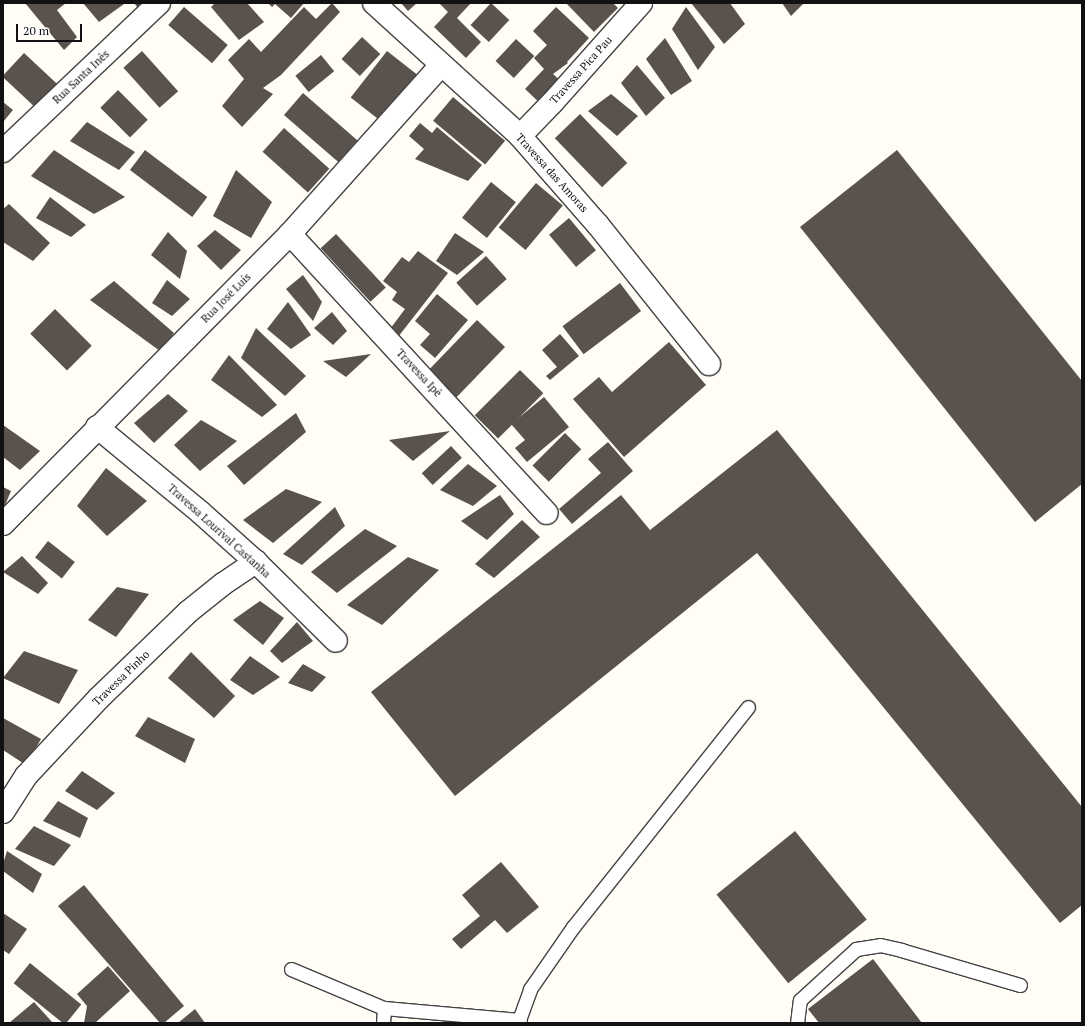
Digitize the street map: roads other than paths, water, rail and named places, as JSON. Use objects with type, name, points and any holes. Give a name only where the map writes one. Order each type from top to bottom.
[{"type":"street","name":"Rua Santa Inês","points":[[3,151],[159,3]]},
{"type":"street","name":"Travessa das Amoras","points":[[374,3],[520,136],[598,225],[709,364]]},
{"type":"street","name":"Travessa Pica Pau","points":[[520,136],[552,103],[637,4]]},
{"type":"street","name":"Rua José Luís","points":[[3,524],[97,427],[290,234],[441,65]]},
{"type":"street","name":"Travessa Ipê","points":[[290,234],[547,513]]},
{"type":"street","name":"Travessa Lourival Castanha","points":[[97,427],[200,512],[256,562],[336,641]]},
{"type":"street","name":"Travessa Pinho","points":[[3,812],[26,776],[99,698],[188,612],[223,584],[256,562]]},
{"type":"lane","points":[[290,969],[384,1008],[519,1022],[530,989],[574,927],[748,707]]},
{"type":"lane","points":[[797,1023],[800,1000],[856,949],[880,946],[901,950],[1020,986]]},
{"type":"lane","points":[[383,1023],[384,1008]]}]
